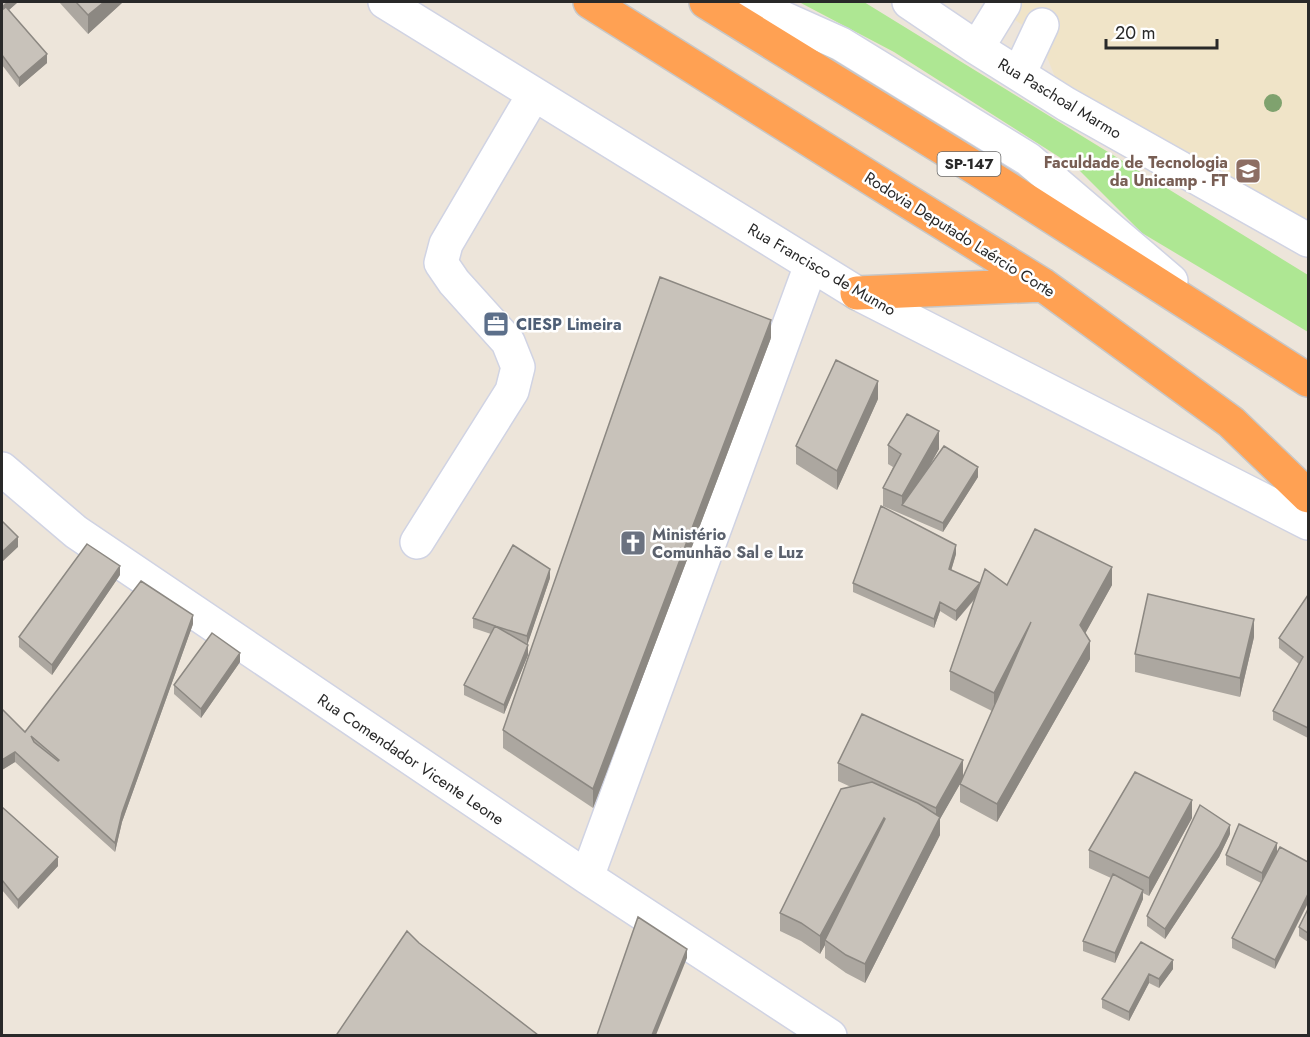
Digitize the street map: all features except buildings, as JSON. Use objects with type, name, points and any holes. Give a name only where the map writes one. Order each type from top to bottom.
[{"type":"highway","name":"Rodovia Deputado Laércio Corte","points":[[590,2],[1043,285],[1231,422],[1308,496]]},
{"type":"highway","name":"SP-147","points":[[706,2],[977,169],[1308,380]]},
{"type":"highway","points":[[857,293],[1043,285]]},
{"type":"street","name":"Rua Francisco de Munno","points":[[386,2],[857,293],[1308,523]]},
{"type":"street","points":[[747,2],[841,44],[1028,159],[1230,330]]},
{"type":"street","name":"Rua Paschoal Marmo","points":[[909,2],[1066,104],[1308,240]]},
{"type":"street","points":[[977,48],[1004,4]]},
{"type":"street","points":[[1019,74],[1042,25]]},
{"type":"street","points":[[417,542],[512,391],[518,367],[508,342],[454,282],[441,262],[446,244],[534,94]]},
{"type":"street","points":[[587,877],[811,265]]},
{"type":"street","name":"Rua Comendador Vicente Leone","points":[[2,470],[76,532],[587,877],[830,1035]]},
{"type":"shaded area","name":"Faculdade de Tecnologia da Unicamp - FT","points":[[987,2],[1308,2],[1308,237],[1066,104],[1038,35]]},
{"type":"green space","points":[[799,2],[864,2],[1308,275],[1308,332],[1142,233],[1078,169],[894,52]]},
{"type":"place","name":"Faculdade de Tecnologia da Unicamp - FT","points":[[1248,171]]},
{"type":"place","name":"CIESP Limeira","points":[[496,324]]},
{"type":"place","name":"Ministério Comunhão Sal e Luz","points":[[633,543]]}]
